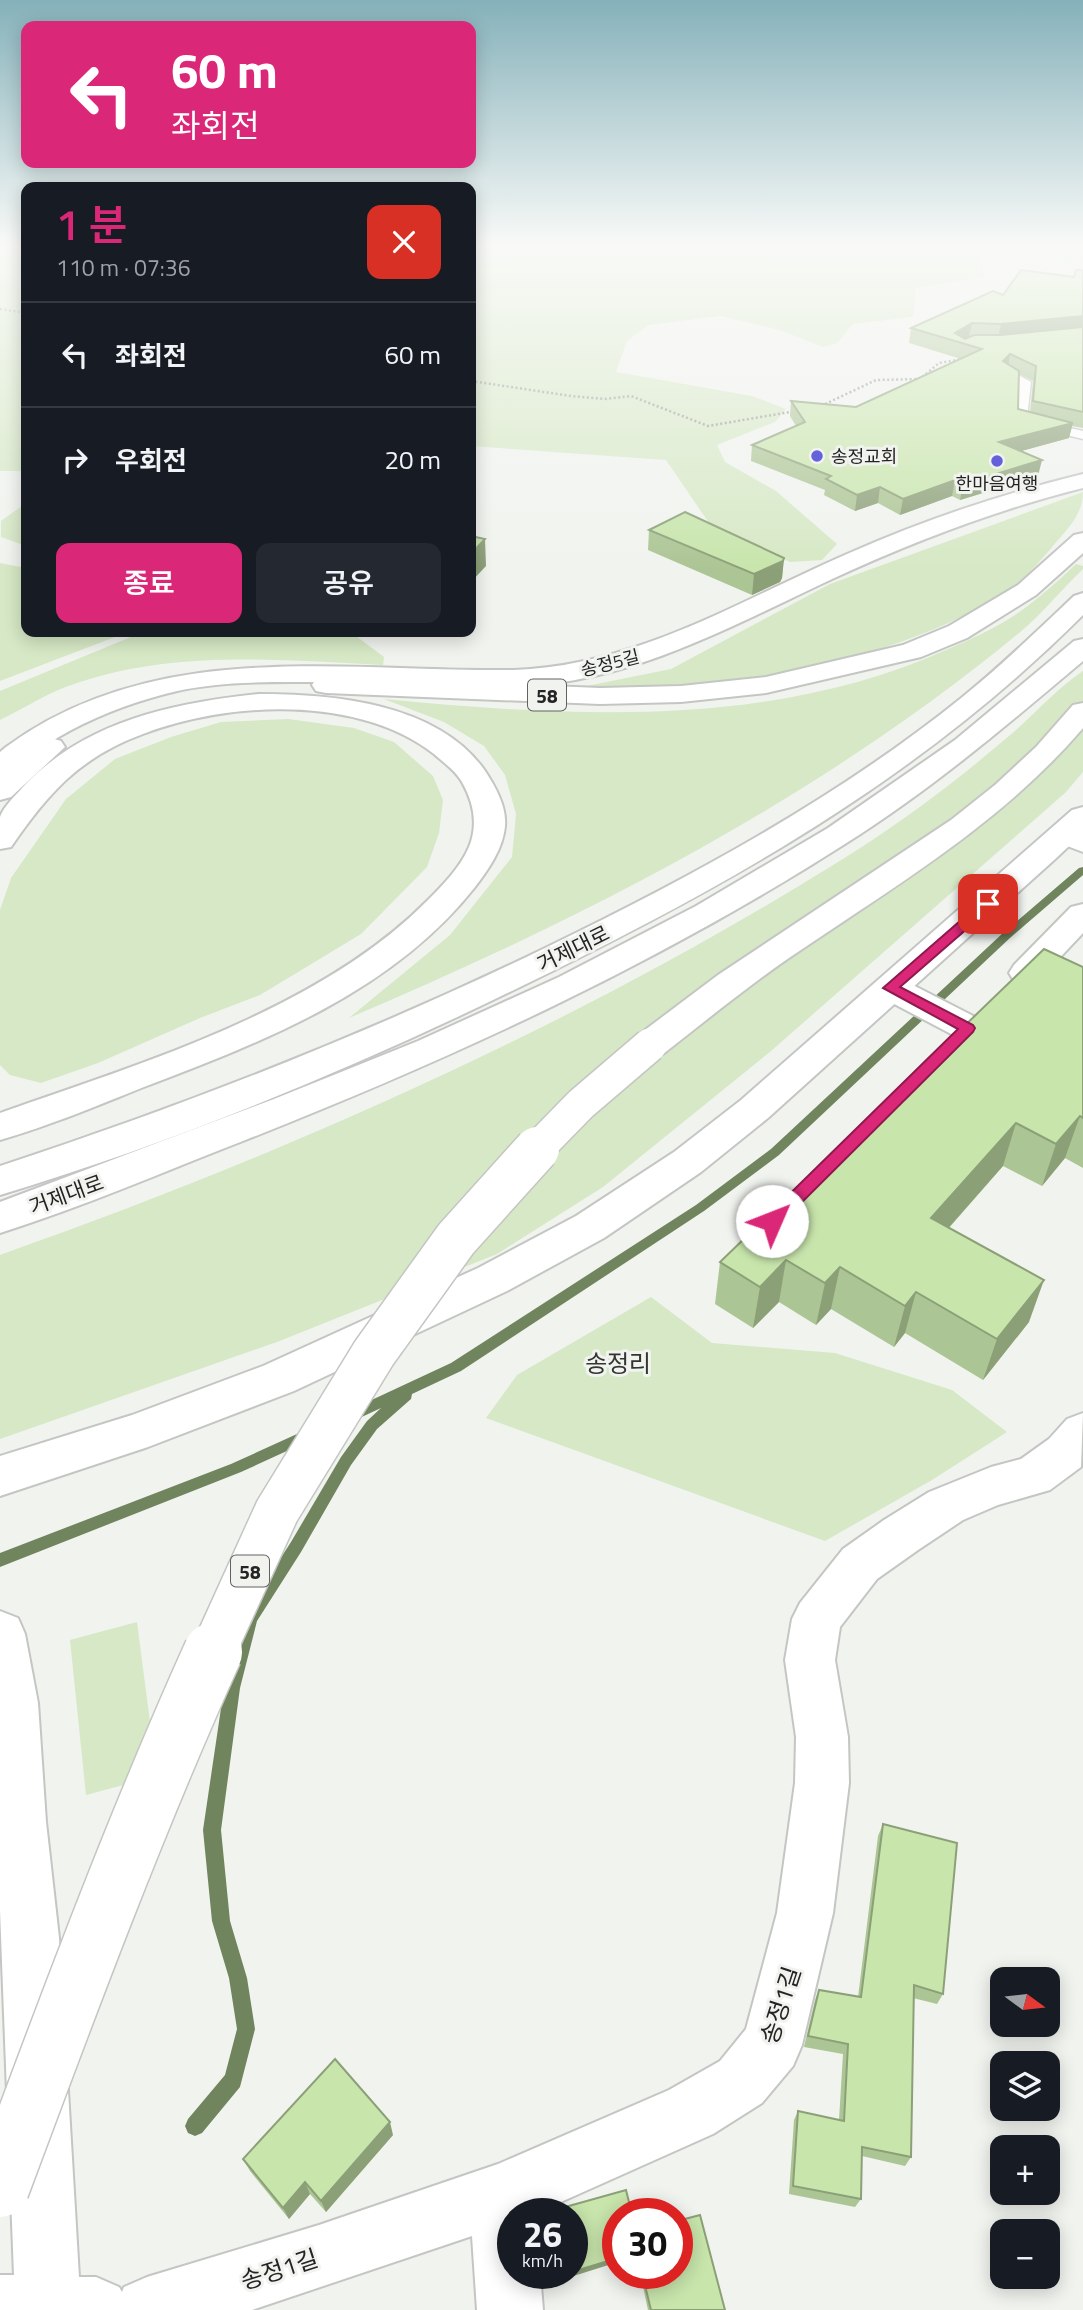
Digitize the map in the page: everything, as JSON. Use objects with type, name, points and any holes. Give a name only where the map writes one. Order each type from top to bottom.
[{"type":"main road","name":"송정5길","points":[[0,767],[45,733],[95,707],[145,690],[204,678],[262,672],[511,678],[561,674],[634,659],[712,629],[854,560],[937,525],[1000,503],[1083,481]]},
{"type":"main road","name":"58","points":[[0,791],[46,750],[117,713],[167,697],[226,685],[300,683],[600,696],[681,694],[766,685],[845,669],[912,651],[958,632],[1027,590],[1083,540]]},
{"type":"main road","name":"거제대로","points":[[0,1181],[172,1122],[353,1049],[466,1000],[643,913],[849,795],[936,732],[984,693],[1049,637],[1083,601]]},
{"type":"main road","name":"거제대로","points":[[0,1218],[192,1147],[377,1071],[492,1021],[673,933],[772,877],[877,811],[956,754],[1083,647]]},
{"type":"main road","points":[[0,840],[10,822],[49,776],[102,741],[172,715],[221,704],[266,702],[307,703],[347,709],[387,717],[420,731],[448,748],[469,769],[484,796],[490,826],[485,845],[445,901],[402,943],[342,985],[240,1037],[0,1127]]},
{"type":"main road","name":"58","points":[[0,2189],[66,2009],[173,1740],[277,1511],[374,1353],[456,1239],[522,1164],[581,1104],[650,1045],[730,983],[945,841],[1003,793],[1069,730],[1083,711]]},
{"type":"main road","points":[[0,1476],[149,1429],[265,1384],[475,1289],[565,1242],[651,1188],[722,1137],[822,1052],[891,988],[1077,831]]},
{"type":"main road","points":[[939,1056],[1010,989],[1083,914]]},
{"type":"main road","points":[[1010,989],[1083,982]]},
{"type":"main road","points":[[891,988],[968,1028]]},
{"type":"main road","name":"송정1길","points":[[147,2310],[319,2256],[500,2194],[691,2112],[741,2081],[772,2045],[805,1913],[822,1783],[822,1737],[810,1660],[817,1619],[860,1564],[901,1535],[946,1506],[991,1488],[1034,1476],[1065,1453],[1083,1432]]},
{"type":"main road","points":[[0,1634],[12,1703],[19,1822],[31,1938],[48,2309]]},
{"type":"main road","points":[[500,2194],[510,2310]]},
{"type":"lane","points":[[1009,375],[1026,382],[1021,419],[1083,435]]},
{"type":"path","points":[[812,408],[835,402],[880,379],[920,379],[927,370],[950,359],[966,359],[967,355]]},
{"type":"path","points":[[476,382],[531,389],[549,396],[640,399],[694,423],[708,426],[800,411]]},
{"type":"green space","points":[[0,355],[21,355],[21,471],[0,471]]},
{"type":"green space","points":[[476,355],[622,355],[616,372],[752,396],[786,409],[775,422],[717,445],[725,462],[776,491],[837,544],[822,560],[790,562],[709,523],[666,460],[476,446]]},
{"type":"green space","points":[[1083,492],[1080,508],[1073,521],[1026,576],[982,606],[942,626],[854,656],[762,676],[678,685],[582,687],[671,669],[830,584]]},
{"type":"green space","points":[[21,507],[21,544],[1,537],[1,521]]},
{"type":"green space","points":[[0,563],[21,567],[21,637],[115,637],[0,681]]},
{"type":"green space","points":[[1076,564],[1083,566],[1083,569],[1019,633],[943,693],[782,801],[613,895],[438,979],[349,1018],[450,935],[512,857],[516,814],[505,775],[484,746],[444,722],[384,699],[527,710],[599,712],[670,711],[742,705],[812,693],[881,675],[982,634],[1023,609]]},
{"type":"green space","points":[[131,637],[357,637],[384,657],[383,665],[229,660],[152,666],[67,686],[0,720],[0,691]]},
{"type":"green space","points":[[1083,671],[1083,772],[1066,792],[771,1051],[603,1187],[497,1254],[277,1342],[0,1439],[0,1255],[221,1171],[330,1126],[545,1026],[650,971],[753,913],[895,825],[972,767]]},
{"type":"green space","points":[[288,719],[354,728],[394,742],[433,776],[443,800],[439,833],[427,867],[361,934],[260,995],[98,1063],[41,1083],[10,1075],[0,1065],[0,910],[11,878],[66,799],[115,759],[171,737],[221,722]]},
{"type":"green space","points":[[651,1297],[712,1343],[835,1353],[952,1390],[1007,1432],[932,1480],[825,1541],[486,1418],[517,1375]]},
{"type":"green space","points":[[137,1622],[157,1776],[86,1795],[70,1640]]},
{"type":"building","points":[[969,355],[1009,355],[1003,361],[1019,371],[1018,409],[1073,423],[999,442],[1042,460],[963,484],[955,480],[903,499],[880,487],[857,495],[826,479],[831,476],[752,445],[805,422],[791,401],[856,407]]},
{"type":"building","points":[[1012,355],[1083,355],[1083,412],[1033,401],[1036,366]]},
{"type":"building","points":[[685,512],[784,558],[783,561],[754,574],[649,530]]},
{"type":"building","points":[[476,537],[485,539],[476,549]]},
{"type":"building","points":[[1044,949],[1083,967],[1083,1118],[1080,1116],[1056,1144],[1016,1123],[931,1218],[1044,1280],[997,1339],[916,1292],[905,1306],[840,1267],[825,1283],[786,1260],[760,1287],[720,1262]]},
{"type":"building","points":[[883,1824],[957,1843],[943,1994],[914,1985],[911,2157],[862,2147],[861,2199],[793,2186],[798,2111],[844,2121],[848,2044],[808,2036],[819,1990],[861,1997]]},
{"type":"building","points":[[335,2059],[390,2122],[321,2201],[305,2182],[283,2208],[243,2159]]},
{"type":"building","points":[[626,2190],[628,2198],[602,2198],[602,2263],[588,2267],[588,2201]]},
{"type":"building","points":[[700,2215],[725,2310],[651,2310],[646,2289],[693,2289],[693,2217]]},
{"type":"waterway","points":[[353,1415],[456,1367],[700,1208],[775,1152],[1007,935],[1083,870]]},
{"type":"waterway","points":[[195,2126],[233,2080],[246,2029],[238,1978],[221,1921],[212,1830],[232,1688],[250,1618],[296,1547],[346,1461],[372,1425],[406,1395]]},
{"type":"waterway","points":[[0,1560],[236,1468],[308,1435]]},
{"type":"place","name":"송정교회","points":[[817,456]]},
{"type":"place","name":"한마음여행","points":[[997,461]]},
{"type":"district","name":"송정리","points":[[618,1363]]},
{"type":"route","points":[[772,1221],[968,1028],[891,988],[988,904]]}]
